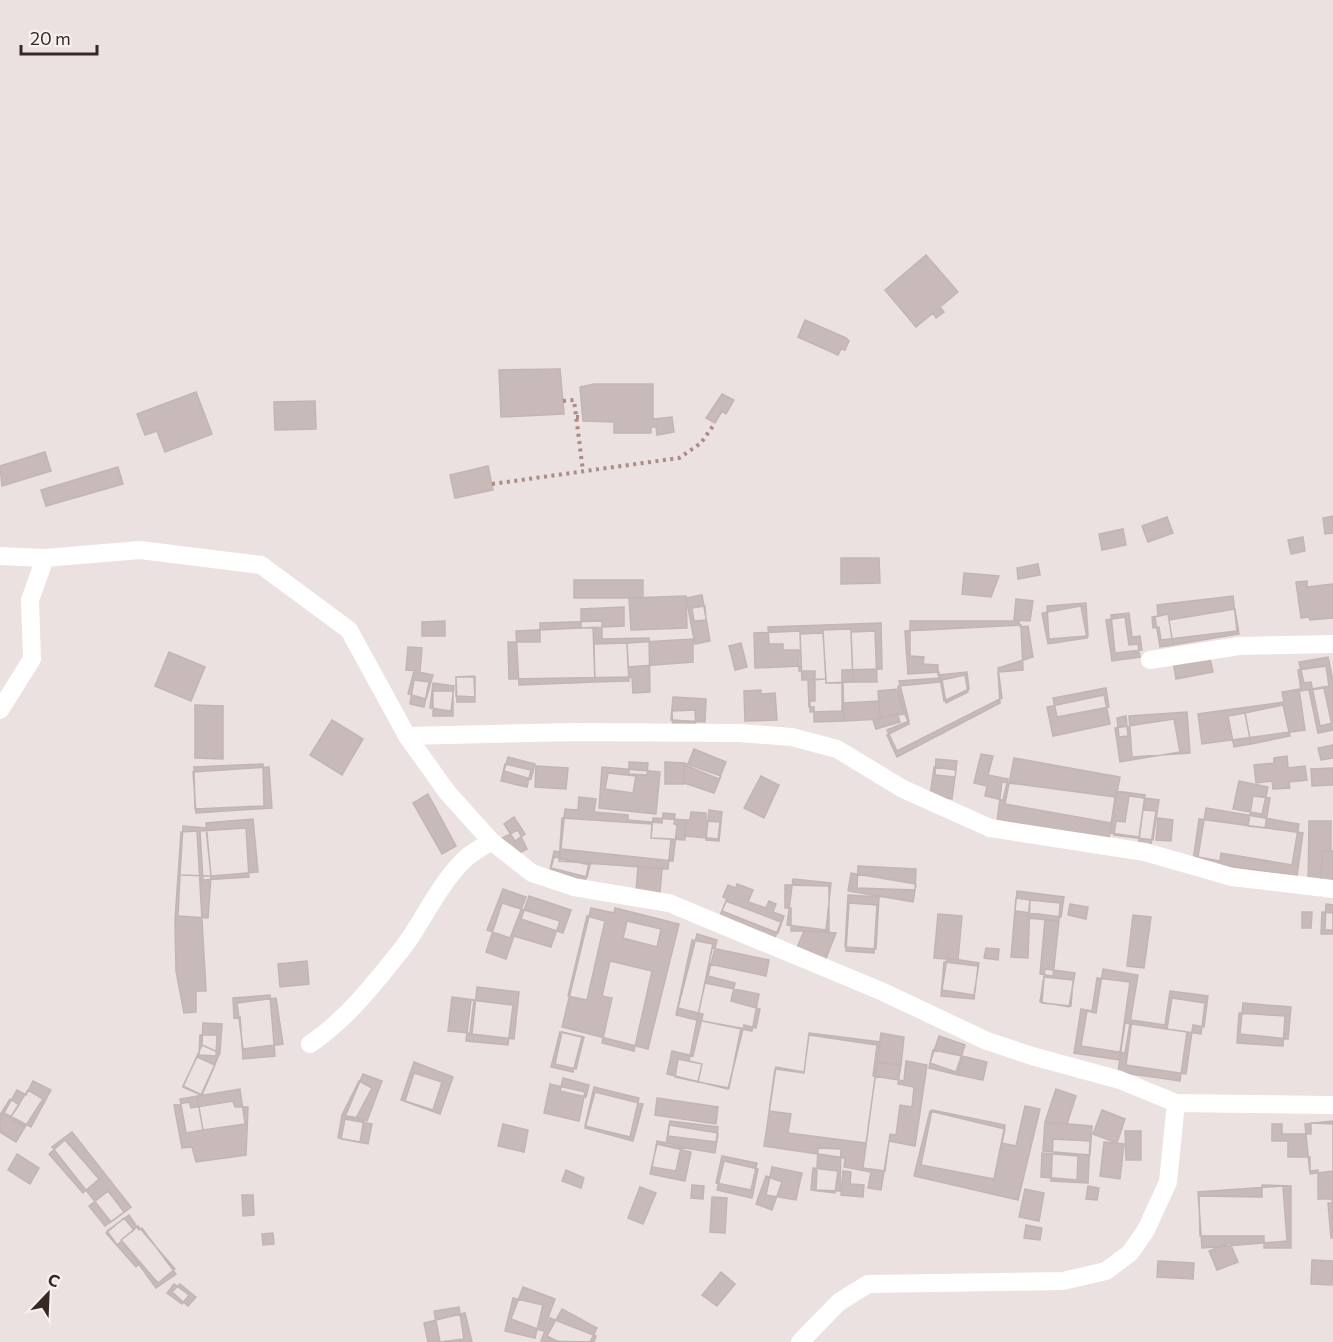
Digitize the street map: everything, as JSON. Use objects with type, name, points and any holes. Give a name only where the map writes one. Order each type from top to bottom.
[{"type":"street","points":[[0,556],[45,558],[140,550],[261,565],[349,630],[407,736],[447,792],[491,841],[532,873],[574,887],[669,903],[881,991],[987,1041],[1120,1080],[1176,1102],[1333,1105]]},
{"type":"street","points":[[0,710],[32,659],[30,600],[45,558]]},
{"type":"street","points":[[1150,660],[1239,646],[1333,644]]},
{"type":"street","points":[[407,736],[575,732],[739,733],[792,737],[837,749],[903,789],[990,828],[1036,833],[1144,852],[1232,877],[1333,889]]},
{"type":"street","points":[[310,1044],[328,1032],[354,1006],[402,948],[445,882],[466,858],[491,841]]},
{"type":"street","points":[[800,1342],[839,1302],[868,1284],[1063,1281],[1106,1271],[1130,1253],[1146,1230],[1168,1182],[1176,1102]]},
{"type":"path","points":[[563,401],[574,400],[583,471]]},
{"type":"path","points":[[576,417],[583,417]]},
{"type":"path","points":[[492,484],[679,458],[701,443],[715,423]]},
{"type":"building","points":[[926,255],[958,292],[940,307],[944,312],[936,318],[933,313],[916,327],[885,290]]},
{"type":"building","points":[[805,320],[846,338],[849,341],[845,350],[841,349],[838,355],[798,337]]},
{"type":"building","points":[[560,369],[564,414],[501,417],[499,370]]},
{"type":"building","points":[[594,384],[653,384],[653,419],[672,417],[674,432],[657,435],[656,427],[651,427],[651,433],[614,433],[614,422],[583,421],[580,387]]},
{"type":"building","points":[[196,392],[212,434],[165,452],[157,431],[145,435],[137,414]]},
{"type":"building","points":[[722,394],[734,400],[726,414],[722,411],[715,423],[706,418]]},
{"type":"building","points":[[315,401],[316,429],[275,430],[274,402]]},
{"type":"building","points":[[45,452],[51,471],[2,486],[0,466]]},
{"type":"building","points":[[488,466],[493,490],[455,498],[450,475]]},
{"type":"building","points":[[118,467],[123,484],[46,506],[41,490]]},
{"type":"building","points":[[1333,516],[1333,533],[1325,534],[1323,518]]},
{"type":"building","points":[[1167,517],[1173,533],[1148,542],[1142,526]]},
{"type":"building","points":[[1123,529],[1126,545],[1102,550],[1099,534]]},
{"type":"building","points":[[1303,537],[1305,551],[1291,554],[1288,540]]},
{"type":"building","points":[[841,558],[879,558],[880,583],[841,584]]},
{"type":"building","points":[[1038,564],[1040,575],[1018,579],[1017,568]]},
{"type":"building","points":[[964,573],[999,576],[991,597],[962,594]]},
{"type":"building","points":[[574,580],[643,580],[643,598],[574,598]]},
{"type":"building","points":[[1307,581],[1307,587],[1333,584],[1333,618],[1310,620],[1309,617],[1301,618],[1296,582]]},
{"type":"building","points":[[702,595],[710,641],[695,644],[686,598]]},
{"type":"building","points":[[686,596],[687,628],[631,630],[629,598]]},
{"type":"building","points":[[1233,596],[1237,631],[1161,640],[1159,627],[1153,628],[1152,617],[1158,616],[1157,605]]},
{"type":"building","points":[[1016,599],[1033,601],[1030,621],[1014,620]]},
{"type":"building","points":[[1086,603],[1088,636],[1049,639],[1047,606]]},
{"type":"building","points":[[705,606],[706,620],[694,621],[692,608]]},
{"type":"building","points":[[1081,606],[1087,638],[1048,644],[1042,613]]},
{"type":"building","points":[[624,607],[624,626],[581,628],[581,609]]},
{"type":"building","points":[[1235,609],[1239,634],[1173,645],[1169,620]]},
{"type":"building","points":[[1129,613],[1132,637],[1140,636],[1142,650],[1115,653],[1111,615]]},
{"type":"building","points":[[1168,614],[1173,645],[1160,647],[1155,617]]},
{"type":"building","points":[[1125,617],[1129,645],[1138,644],[1140,657],[1112,661],[1106,620]]},
{"type":"building","points":[[445,621],[445,636],[422,636],[422,622]]},
{"type":"building","points":[[602,621],[602,639],[649,638],[650,692],[633,693],[632,677],[509,679],[508,642],[540,642],[540,623]]},
{"type":"building","points":[[910,621],[1019,621],[1020,627],[1028,626],[1033,657],[998,668],[1002,698],[897,751],[887,730],[909,721],[899,681],[940,678],[944,701],[969,689],[967,672],[938,675],[938,665],[923,664],[924,657],[910,656]]},
{"type":"building","points":[[881,623],[882,669],[842,670],[842,711],[810,712],[810,701],[815,701],[815,671],[799,671],[799,650],[783,650],[783,644],[769,644],[768,627]]},
{"type":"building","points":[[1021,625],[1023,670],[998,672],[1000,703],[897,757],[887,735],[909,724],[900,702],[898,686],[939,682],[939,672],[908,674],[905,631]],"holes":[[[965,675],[968,692],[946,703],[942,680]]]},
{"type":"building","points":[[593,628],[595,682],[519,685],[516,631]]},
{"type":"building","points":[[851,629],[853,682],[826,683],[823,630]]},
{"type":"building","points":[[800,631],[801,666],[755,668],[754,633]]},
{"type":"building","points":[[875,631],[877,682],[853,682],[851,632]]},
{"type":"building","points":[[823,633],[826,679],[802,680],[800,634]]},
{"type":"building","points":[[693,639],[693,662],[628,667],[627,643]]},
{"type":"building","points":[[627,643],[629,681],[595,682],[594,644]]},
{"type":"building","points":[[741,643],[747,667],[735,670],[729,646]]},
{"type":"building","points":[[408,647],[422,648],[420,671],[406,670]]},
{"type":"building","points":[[169,652],[205,667],[191,701],[155,686]]},
{"type":"building","points":[[1209,654],[1213,672],[1176,679],[1173,661]]},
{"type":"building","points":[[1328,657],[1333,681],[1333,723],[1320,726],[1311,682],[1304,683],[1299,662]]},
{"type":"building","points":[[1326,666],[1329,686],[1301,691],[1298,670]]},
{"type":"building","points":[[414,671],[433,675],[426,699],[408,694]]},
{"type":"building","points":[[474,676],[475,702],[457,702],[456,677]]},
{"type":"building","points":[[456,677],[475,677],[475,697],[456,696]]},
{"type":"building","points":[[826,679],[826,683],[843,683],[844,721],[814,722],[814,707],[809,707],[808,680]]},
{"type":"building","points":[[414,680],[429,682],[424,707],[410,704]]},
{"type":"building","points":[[433,683],[454,686],[451,711],[430,708]]},
{"type":"building","points":[[1106,688],[1109,707],[1057,717],[1053,698]]},
{"type":"building","points":[[1324,688],[1333,730],[1318,733],[1309,690]]},
{"type":"building","points":[[898,689],[905,714],[880,717],[878,691]]},
{"type":"building","points":[[1299,689],[1305,730],[1202,744],[1198,714],[1284,702],[1282,692]]},
{"type":"building","points":[[761,690],[761,694],[775,693],[777,720],[745,721],[744,691]]},
{"type":"building","points":[[433,691],[453,691],[453,716],[433,716]]},
{"type":"building","points":[[1104,695],[1110,724],[1053,736],[1047,707]]},
{"type":"building","points":[[673,697],[706,699],[705,722],[671,720]]},
{"type":"building","points":[[879,701],[880,719],[844,721],[843,703]]},
{"type":"building","points":[[195,705],[223,706],[223,759],[195,758]]},
{"type":"building","points":[[1283,705],[1290,736],[1251,744],[1245,713]]},
{"type":"building","points":[[695,710],[696,731],[673,731],[672,711]]},
{"type":"building","points":[[1187,712],[1190,753],[1132,757],[1129,716]]},
{"type":"building","points":[[897,713],[900,722],[876,729],[873,720]]},
{"type":"building","points":[[1245,713],[1251,744],[1234,747],[1228,716]]},
{"type":"building","points":[[1126,716],[1128,736],[1119,737],[1117,718]]},
{"type":"building","points":[[1174,719],[1180,752],[1120,762],[1115,728]]},
{"type":"building","points":[[332,720],[363,739],[342,775],[310,755]]},
{"type":"building","points":[[1333,745],[1333,758],[1321,760],[1318,748]]},
{"type":"building","points":[[694,749],[726,762],[719,779],[687,766]]},
{"type":"building","points":[[981,754],[993,756],[988,775],[1008,779],[1003,800],[985,796],[987,786],[974,783]]},
{"type":"building","points":[[1287,756],[1288,768],[1305,766],[1307,780],[1289,782],[1290,788],[1273,789],[1272,781],[1256,783],[1254,765],[1274,763],[1274,758]]},
{"type":"building","points":[[508,757],[535,764],[531,779],[504,771]]},
{"type":"building","points":[[1014,758],[1120,777],[1111,823],[1005,804]]},
{"type":"building","points":[[936,759],[957,761],[955,777],[935,775]]},
{"type":"building","points":[[629,762],[648,763],[647,775],[629,774]]},
{"type":"building","points":[[665,762],[684,763],[684,784],[665,784]]},
{"type":"building","points":[[684,763],[721,776],[714,793],[684,783]]},
{"type":"building","points":[[263,764],[264,806],[195,809],[194,767]]},
{"type":"building","points":[[505,764],[531,770],[527,787],[501,781]]},
{"type":"building","points":[[536,766],[568,768],[566,789],[535,787]]},
{"type":"building","points":[[269,767],[272,808],[196,813],[193,772]]},
{"type":"building","points":[[602,767],[660,772],[656,814],[599,808]]},
{"type":"building","points":[[934,767],[956,770],[952,799],[930,796]]},
{"type":"building","points":[[1333,768],[1333,785],[1312,786],[1311,769]]},
{"type":"building","points":[[608,773],[636,776],[633,793],[605,789]]},
{"type":"building","points":[[761,776],[779,785],[764,818],[744,808]]},
{"type":"building","points":[[1239,781],[1268,787],[1262,814],[1233,809]]},
{"type":"building","points":[[1002,782],[1115,797],[1108,846],[996,830]]},
{"type":"building","points":[[1116,791],[1145,795],[1139,837],[1110,833]]},
{"type":"building","points":[[428,794],[456,846],[442,854],[413,803]]},
{"type":"building","points":[[1129,796],[1159,800],[1153,840],[1114,835],[1116,821],[1125,822]]},
{"type":"building","points":[[1253,796],[1270,798],[1265,828],[1248,826]]},
{"type":"building","points":[[579,797],[596,799],[594,812],[628,815],[628,820],[662,823],[663,813],[675,814],[674,824],[677,825],[673,861],[561,849],[565,809],[578,810]]},
{"type":"building","points":[[1206,808],[1299,824],[1292,865],[1221,853],[1220,861],[1198,857]]},
{"type":"building","points":[[709,810],[722,812],[719,841],[706,840]]},
{"type":"building","points":[[1143,810],[1156,811],[1149,857],[1137,855]]},
{"type":"building","points":[[691,812],[706,813],[706,821],[720,822],[718,839],[685,836],[686,820],[690,820]]},
{"type":"building","points":[[514,817],[525,834],[515,841],[504,824]]},
{"type":"building","points":[[562,818],[652,824],[651,838],[671,839],[668,869],[559,861]]},
{"type":"building","points":[[653,818],[686,820],[685,840],[651,838]]},
{"type":"building","points":[[1158,818],[1173,820],[1171,841],[1156,840]]},
{"type":"building","points":[[253,819],[258,872],[211,876],[206,823]]},
{"type":"building","points":[[1199,819],[1303,833],[1297,876],[1193,861]]},
{"type":"building","points":[[1309,821],[1331,821],[1331,851],[1322,851],[1321,889],[1308,889]]},
{"type":"building","points":[[183,826],[206,828],[211,876],[180,875]]},
{"type":"building","points":[[246,828],[249,877],[203,880],[200,831]]},
{"type":"building","points":[[518,830],[527,849],[512,857],[502,838]]},
{"type":"building","points":[[197,831],[206,991],[196,991],[196,1012],[184,1013],[176,971],[175,920],[181,832]]},
{"type":"building","points":[[554,851],[560,852],[559,861],[589,863],[584,887],[548,879]]},
{"type":"building","points":[[1322,851],[1333,851],[1333,896],[1321,896]]},
{"type":"building","points":[[554,857],[590,865],[587,877],[551,868]]},
{"type":"building","points":[[858,866],[916,869],[915,890],[857,888]]},
{"type":"building","points":[[638,867],[662,869],[660,893],[636,891]]},
{"type":"building","points":[[851,873],[916,884],[913,902],[848,891]]},
{"type":"building","points":[[180,875],[211,876],[208,918],[178,916]]},
{"type":"building","points":[[793,879],[831,883],[826,930],[787,925]]},
{"type":"building","points":[[737,884],[753,890],[748,902],[766,908],[769,901],[776,904],[773,912],[784,916],[778,933],[722,911],[727,899],[723,897],[728,885],[736,888]]},
{"type":"building","points":[[785,885],[829,886],[829,931],[791,931],[791,908],[785,908]]},
{"type":"building","points":[[503,889],[526,897],[510,938],[487,930]]},
{"type":"building","points":[[1017,891],[1064,897],[1061,917],[1015,911]]},
{"type":"building","points":[[848,895],[879,897],[876,949],[845,947]]},
{"type":"building","points":[[529,896],[571,910],[563,933],[521,919]]},
{"type":"building","points":[[1016,898],[1030,900],[1028,958],[1011,957]]},
{"type":"building","points":[[1030,900],[1060,903],[1059,921],[1028,918]]},
{"type":"building","points":[[726,901],[781,922],[774,940],[719,918]]},
{"type":"building","points":[[502,903],[560,921],[551,947],[514,936],[506,959],[486,952]]},
{"type":"building","points":[[849,903],[877,905],[874,953],[846,951]]},
{"type":"building","points":[[1070,904],[1088,907],[1086,919],[1068,915]]},
{"type":"building","points":[[1326,904],[1333,905],[1333,930],[1325,930]]},
{"type":"building","points":[[591,908],[614,913],[615,908],[679,924],[648,1049],[562,1027]]},
{"type":"building","points":[[1302,912],[1312,912],[1311,928],[1302,928]]},
{"type":"building","points":[[1322,912],[1333,913],[1333,934],[1321,934]]},
{"type":"building","points":[[938,914],[962,916],[958,960],[934,958]]},
{"type":"building","points":[[1133,915],[1151,917],[1144,968],[1127,966]]},
{"type":"building","points":[[587,916],[605,921],[587,1000],[568,996]]},
{"type":"building","points":[[1045,920],[1059,921],[1053,976],[1040,974]]},
{"type":"building","points":[[627,921],[661,929],[657,947],[623,938]]},
{"type":"building","points":[[804,931],[836,933],[825,961],[796,950]]},
{"type":"building","points":[[697,934],[717,940],[708,976],[735,983],[731,1001],[760,1009],[756,1028],[744,1025],[728,1089],[667,1074],[672,1051],[693,1056],[703,1014],[678,1008]]},
{"type":"building","points":[[692,940],[713,944],[697,1020],[676,1015]]},
{"type":"building","points":[[712,948],[769,960],[766,976],[709,964]]},
{"type":"building","points":[[986,948],[999,949],[998,960],[984,958]]},
{"type":"building","points":[[947,958],[979,963],[974,995],[942,990]]},
{"type":"building","points":[[307,961],[309,984],[280,987],[278,964]]},
{"type":"building","points":[[610,961],[652,971],[634,1051],[602,1043],[612,998],[602,996]]},
{"type":"building","points":[[944,962],[978,966],[974,999],[941,996]]},
{"type":"building","points":[[1045,969],[1075,973],[1069,1007],[1040,1002]]},
{"type":"building","points":[[1103,969],[1138,975],[1125,1053],[1081,1046],[1087,1011],[1096,1013]]},
{"type":"building","points":[[1044,977],[1073,980],[1071,1006],[1042,1003]]},
{"type":"building","points":[[1097,978],[1130,982],[1119,1060],[1074,1053],[1081,1009],[1092,1011]]},
{"type":"building","points":[[705,983],[759,994],[752,1031],[697,1020]]},
{"type":"building","points":[[477,987],[519,992],[514,1039],[472,1034]]},
{"type":"building","points":[[1170,991],[1208,996],[1204,1027],[1193,1025],[1186,1074],[1126,1065],[1132,1020],[1165,1025]]},
{"type":"building","points":[[270,995],[275,1056],[243,1059],[240,1017],[234,1018],[233,998]]},
{"type":"building","points":[[452,997],[474,1000],[470,1033],[448,1031]]},
{"type":"building","points":[[276,998],[283,1044],[243,1049],[237,1003]]},
{"type":"building","points":[[1172,998],[1205,1003],[1201,1034],[1167,1029]]},
{"type":"building","points":[[471,1000],[513,1005],[508,1045],[466,1041]]},
{"type":"building","points":[[1243,1003],[1291,1007],[1288,1039],[1240,1034]]},
{"type":"building","points":[[1239,1013],[1285,1016],[1283,1046],[1237,1043]]},
{"type":"building","points":[[697,1020],[741,1028],[729,1088],[698,1082],[702,1064],[689,1061]]},
{"type":"building","points":[[203,1023],[222,1024],[220,1053],[202,1045]]},
{"type":"building","points":[[1125,1023],[1187,1032],[1180,1081],[1118,1072]]},
{"type":"building","points":[[560,1032],[582,1037],[573,1072],[551,1067]]},
{"type":"building","points":[[562,1032],[584,1037],[576,1069],[555,1064]]},
{"type":"building","points":[[809,1033],[880,1042],[866,1143],[788,1133],[791,1114],[769,1111],[775,1069],[804,1073]]},
{"type":"building","points":[[881,1033],[904,1037],[901,1065],[877,1062]]},
{"type":"building","points":[[200,1035],[217,1035],[216,1056],[199,1055]]},
{"type":"building","points":[[809,1035],[877,1045],[873,1076],[904,1081],[906,1061],[927,1065],[915,1146],[889,1141],[881,1190],[868,1188],[871,1172],[844,1167],[845,1158],[764,1146],[776,1067],[804,1072]]},
{"type":"building","points":[[939,1036],[965,1045],[956,1072],[930,1063]]},
{"type":"building","points":[[202,1045],[220,1053],[201,1095],[183,1087]]},
{"type":"building","points":[[933,1050],[962,1056],[958,1075],[929,1068]]},
{"type":"building","points":[[962,1056],[987,1062],[983,1080],[958,1075]]},
{"type":"building","points":[[197,1057],[215,1065],[202,1095],[183,1086]]},
{"type":"building","points":[[678,1059],[702,1064],[698,1082],[675,1077]]},
{"type":"building","points":[[414,1062],[453,1077],[440,1114],[401,1100]]},
{"type":"building","points":[[877,1062],[901,1065],[898,1084],[914,1087],[912,1107],[900,1105],[896,1135],[890,1134],[885,1171],[863,1168]]},
{"type":"building","points":[[414,1073],[442,1082],[433,1110],[405,1101]]},
{"type":"building","points":[[363,1074],[382,1081],[367,1121],[345,1117]]},
{"type":"building","points":[[563,1078],[589,1085],[586,1097],[560,1091]]},
{"type":"building","points":[[33,1081],[51,1090],[31,1127],[4,1113],[17,1090],[26,1095]]},
{"type":"building","points":[[359,1081],[372,1088],[356,1118],[342,1115]]},
{"type":"building","points":[[550,1084],[585,1092],[579,1121],[544,1113]]},
{"type":"building","points":[[594,1087],[639,1098],[630,1137],[585,1126]]},
{"type":"building","points":[[240,1089],[245,1124],[203,1130],[197,1096]]},
{"type":"building","points":[[1056,1089],[1076,1096],[1067,1124],[1045,1122]]},
{"type":"building","points":[[28,1090],[43,1099],[25,1127],[10,1118]]},
{"type":"building","points":[[595,1092],[643,1104],[633,1141],[585,1128]]},
{"type":"building","points":[[197,1096],[203,1130],[186,1133],[180,1099]]},
{"type":"building","points":[[657,1098],[718,1107],[716,1124],[655,1115]]},
{"type":"building","points":[[10,1099],[19,1105],[10,1118],[25,1127],[16,1142],[0,1132],[0,1115]]},
{"type":"building","points":[[233,1101],[235,1107],[248,1107],[246,1155],[196,1162],[192,1147],[182,1148],[174,1105],[189,1102],[191,1108]]},
{"type":"building","points":[[1025,1106],[1040,1109],[1018,1200],[914,1176],[930,1111],[1005,1129],[1002,1143],[1016,1146]]},
{"type":"building","points":[[932,1110],[1005,1125],[994,1179],[921,1165]]},
{"type":"building","points":[[1102,1110],[1125,1119],[1117,1143],[1093,1134]]},
{"type":"building","points":[[342,1115],[364,1119],[360,1142],[338,1138]]},
{"type":"building","points":[[345,1119],[372,1124],[368,1144],[341,1139]]},
{"type":"building","points":[[670,1121],[718,1127],[716,1142],[668,1136]]},
{"type":"building","points":[[1333,1121],[1333,1171],[1310,1174],[1305,1124]]},
{"type":"building","points":[[1045,1122],[1092,1126],[1090,1155],[1043,1151]]},
{"type":"building","points":[[1311,1123],[1333,1124],[1333,1211],[1332,1199],[1318,1199],[1318,1170],[1310,1171],[1310,1157],[1288,1157],[1288,1141],[1272,1141],[1272,1124],[1282,1124],[1282,1134],[1311,1134]]},
{"type":"building","points":[[503,1124],[528,1130],[524,1152],[498,1146]]},
{"type":"building","points":[[669,1125],[718,1133],[715,1153],[666,1145]]},
{"type":"building","points":[[1125,1131],[1141,1131],[1141,1160],[1126,1160]]},
{"type":"building","points":[[72,1132],[131,1207],[111,1222],[52,1147]]},
{"type":"building","points":[[1053,1139],[1090,1141],[1088,1183],[1051,1181]]},
{"type":"building","points":[[65,1140],[99,1179],[83,1193],[49,1154]]},
{"type":"building","points":[[657,1141],[681,1146],[676,1171],[652,1167]]},
{"type":"building","points":[[1104,1142],[1124,1144],[1120,1179],[1100,1176]]},
{"type":"building","points":[[657,1144],[691,1152],[685,1181],[650,1174]]},
{"type":"building","points":[[818,1148],[841,1149],[840,1191],[816,1190]]},
{"type":"building","points":[[1042,1153],[1078,1156],[1077,1180],[1041,1177]]},
{"type":"building","points":[[17,1154],[39,1168],[30,1184],[8,1170]]},
{"type":"building","points":[[722,1156],[757,1163],[751,1190],[716,1183]]},
{"type":"building","points":[[724,1161],[758,1169],[752,1198],[717,1190]]},
{"type":"building","points":[[772,1167],[802,1173],[796,1200],[766,1195]]},
{"type":"building","points":[[813,1168],[838,1171],[835,1193],[811,1190]]},
{"type":"building","points":[[566,1170],[584,1178],[581,1188],[562,1181]]},
{"type":"building","points":[[843,1171],[851,1172],[850,1184],[864,1185],[863,1197],[841,1195]]},
{"type":"building","points":[[766,1176],[782,1182],[772,1210],[756,1204]]},
{"type":"building","points":[[692,1185],[704,1186],[703,1199],[691,1198]]},
{"type":"building","points":[[1262,1185],[1291,1186],[1291,1248],[1264,1248],[1264,1236],[1200,1236],[1199,1196],[1262,1197]]},
{"type":"building","points":[[1088,1186],[1099,1188],[1097,1200],[1086,1199]]},
{"type":"building","points":[[1283,1186],[1287,1241],[1202,1248],[1198,1192]]},
{"type":"building","points":[[640,1187],[656,1193],[643,1224],[628,1218]]},
{"type":"building","points":[[1025,1189],[1044,1193],[1039,1221],[1019,1217]]},
{"type":"building","points":[[108,1191],[124,1212],[105,1226],[89,1206]]},
{"type":"building","points":[[242,1195],[253,1195],[254,1215],[243,1216]]},
{"type":"building","points":[[712,1197],[727,1198],[725,1233],[710,1232]]},
{"type":"building","points":[[1328,1203],[1333,1203],[1333,1238],[1331,1238]]},
{"type":"building","points":[[129,1215],[139,1230],[142,1228],[176,1274],[156,1288],[122,1241],[117,1245],[107,1231]]},
{"type":"building","points":[[124,1218],[134,1230],[121,1240],[140,1263],[136,1267],[106,1233]]},
{"type":"building","points":[[1026,1225],[1042,1228],[1040,1240],[1024,1238]]},
{"type":"building","points":[[138,1226],[175,1269],[158,1283],[121,1240]]},
{"type":"building","points":[[273,1233],[274,1244],[263,1245],[262,1234]]},
{"type":"building","points":[[1230,1243],[1238,1262],[1217,1270],[1209,1251]]},
{"type":"building","points":[[1312,1260],[1333,1261],[1332,1285],[1311,1284]]},
{"type":"building","points":[[1158,1261],[1194,1263],[1193,1279],[1157,1277]]},
{"type":"building","points":[[721,1272],[735,1284],[717,1306],[702,1295]]},
{"type":"building","points":[[174,1284],[189,1295],[182,1304],[167,1293]]},
{"type":"building","points":[[180,1284],[196,1297],[188,1306],[172,1292]]},
{"type":"building","points":[[523,1287],[555,1299],[543,1331],[511,1319]]},
{"type":"building","points":[[513,1298],[543,1305],[535,1338],[505,1331]]},
{"type":"building","points":[[459,1307],[464,1339],[440,1342],[434,1311]]},
{"type":"building","points":[[562,1309],[597,1328],[590,1342],[559,1342],[547,1336]]},
{"type":"building","points":[[465,1313],[472,1342],[428,1342],[424,1323]]},
{"type":"building","points":[[550,1318],[596,1336],[594,1342],[541,1341]]}]
